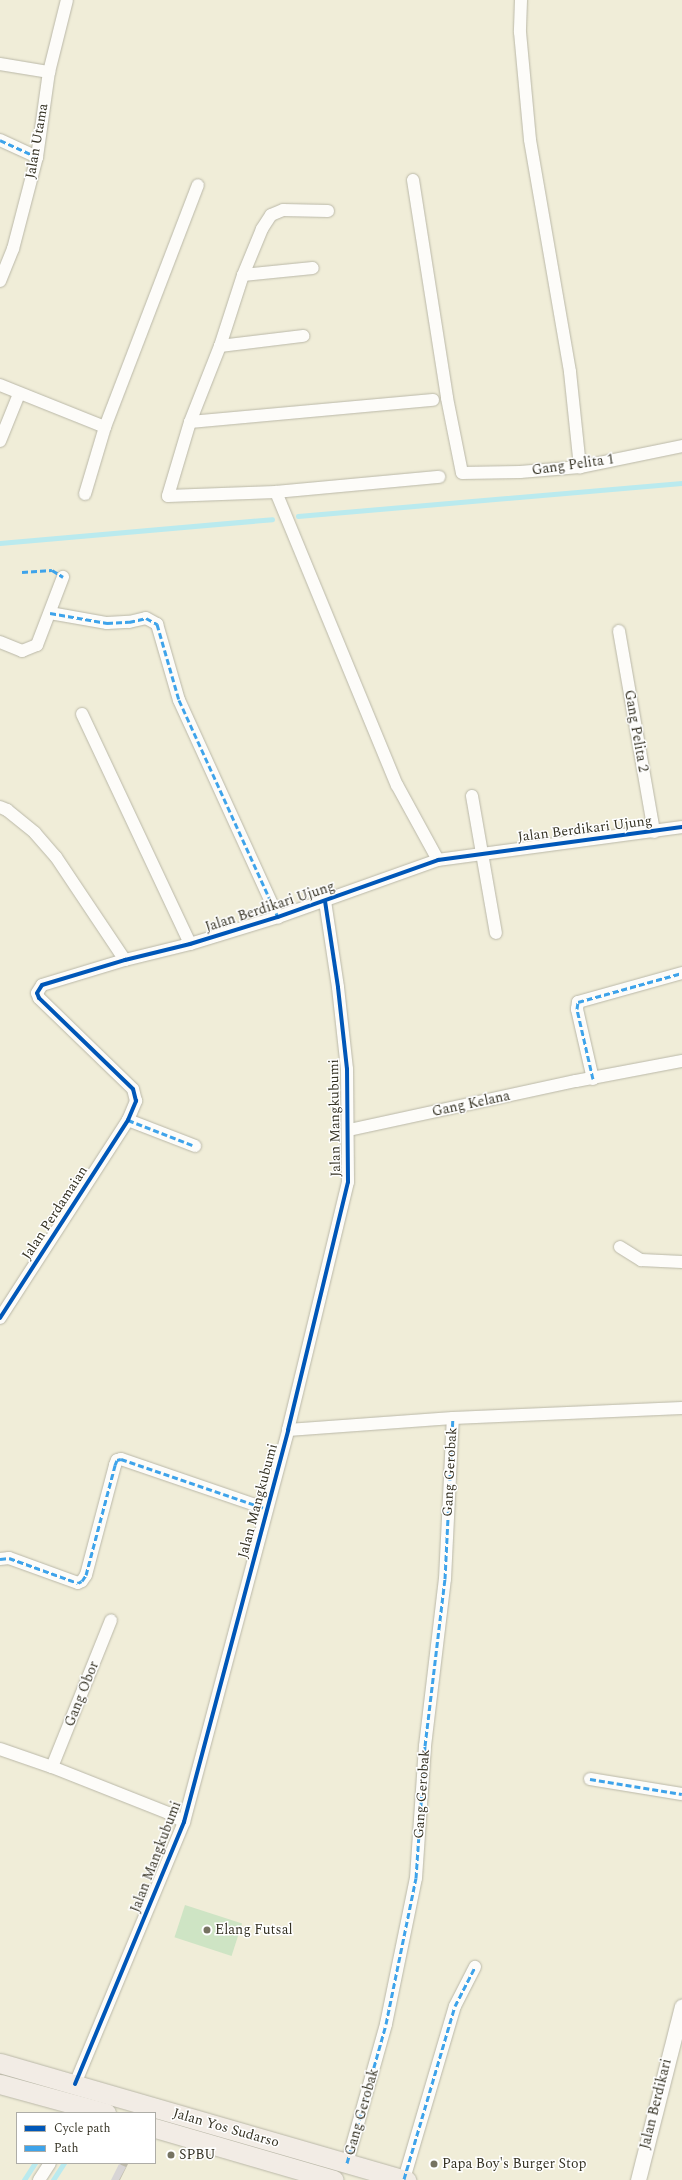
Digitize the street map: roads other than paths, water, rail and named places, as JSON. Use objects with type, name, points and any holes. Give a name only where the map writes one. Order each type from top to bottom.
[{"type":"main road","name":"Jalan Yos Sudarso","points":[[0,2063],[405,2180]]},
{"type":"main road","points":[[0,2084],[84,2110],[99,2112]]},
{"type":"main road","name":"Jalan Yos Sudarso","points":[[156,2128],[302,2176],[334,2180]]},
{"type":"street","name":"Jalan Utama","points":[[0,281],[13,249],[37,157],[49,72],[67,0]]},
{"type":"street","points":[[521,0],[520,32],[530,140],[570,372],[580,467]]},
{"type":"street","points":[[0,64],[49,72]]},
{"type":"street","points":[[0,140],[37,157]]},
{"type":"street","name":"Gang Pelita 1","points":[[413,180],[447,398],[462,473],[520,472],[580,467],[682,446]]},
{"type":"street","points":[[85,494],[105,427],[198,185]]},
{"type":"street","points":[[328,211],[283,210],[271,215],[262,228],[243,275],[220,346],[190,422],[168,496],[276,492],[439,478]]},
{"type":"street","points":[[243,275],[313,268]]},
{"type":"street","points":[[220,346],[303,336]]},
{"type":"street","points":[[0,385],[19,394],[105,427]]},
{"type":"street","points":[[0,441],[19,394]]},
{"type":"street","points":[[190,422],[433,400]]},
{"type":"street","points":[[276,492],[397,785],[438,860]]},
{"type":"street","points":[[0,642],[16,650],[28,650],[36,645],[50,613],[62,577]]},
{"type":"street","points":[[50,613],[107,623],[129,622],[146,618],[157,624],[179,700],[278,917]]},
{"type":"street","name":"Gang Pelita 2","points":[[618,631],[654,832]]},
{"type":"street","points":[[82,714],[190,944]]},
{"type":"street","points":[[472,796],[476,826],[483,853],[496,933]]},
{"type":"street","points":[[0,807],[7,810],[35,833],[56,858],[125,960]]},
{"type":"street","name":"Jalan Berdikari Ujung","points":[[128,1120],[136,1101],[133,1089],[39,998],[37,993],[42,985],[125,960],[190,944],[278,917],[438,860],[654,832],[682,827]]},
{"type":"street","name":"Jalan Mangkubumi","points":[[75,2084],[184,1822],[288,1430],[348,1182],[349,1130],[346,1069],[338,987],[325,901]]},
{"type":"street","points":[[593,1079],[577,1009],[578,1002],[682,973]]},
{"type":"street","name":"Gang Kelana","points":[[349,1130],[593,1079],[682,1063]]},
{"type":"street","points":[[128,1120],[195,1146]]},
{"type":"street","name":"Jalan Perdamaian","points":[[0,1318],[128,1120]]},
{"type":"street","points":[[620,1247],[641,1260],[682,1262]]},
{"type":"street","points":[[288,1430],[452,1418],[682,1408]]},
{"type":"street","name":"Gang Gerobak","points":[[347,2163],[386,2024],[416,1878],[424,1746],[445,1579],[452,1418]]},
{"type":"street","points":[[0,1559],[9,1558],[78,1584],[82,1581],[86,1575],[115,1465],[117,1460],[121,1459],[267,1509]]},
{"type":"street","name":"Gang Obor","points":[[52,1767],[111,1620]]},
{"type":"street","points":[[0,1749],[52,1767],[168,1813],[184,1822]]},
{"type":"street","points":[[590,1779],[682,1794]]},
{"type":"street","points":[[405,2180],[455,2006],[475,1967]]},
{"type":"street","name":"Jalan Berdikari","points":[[638,2180],[682,2006]]},
{"type":"street","points":[[39,2180],[49,2164]]},
{"type":"waterway","points":[[298,516],[682,483]]},
{"type":"waterway","points":[[0,543],[272,519]]},
{"type":"waterway","points":[[24,2180],[34,2164]]},
{"type":"waterway","points":[[53,2180],[63,2164]]},
{"type":"place","name":"Elang Futsal","points":[[207,1930]]},
{"type":"place","name":"SPBU","points":[[171,2155]]},
{"type":"place","name":"Papa Boy's Burger Stop","points":[[434,2164]]}]
